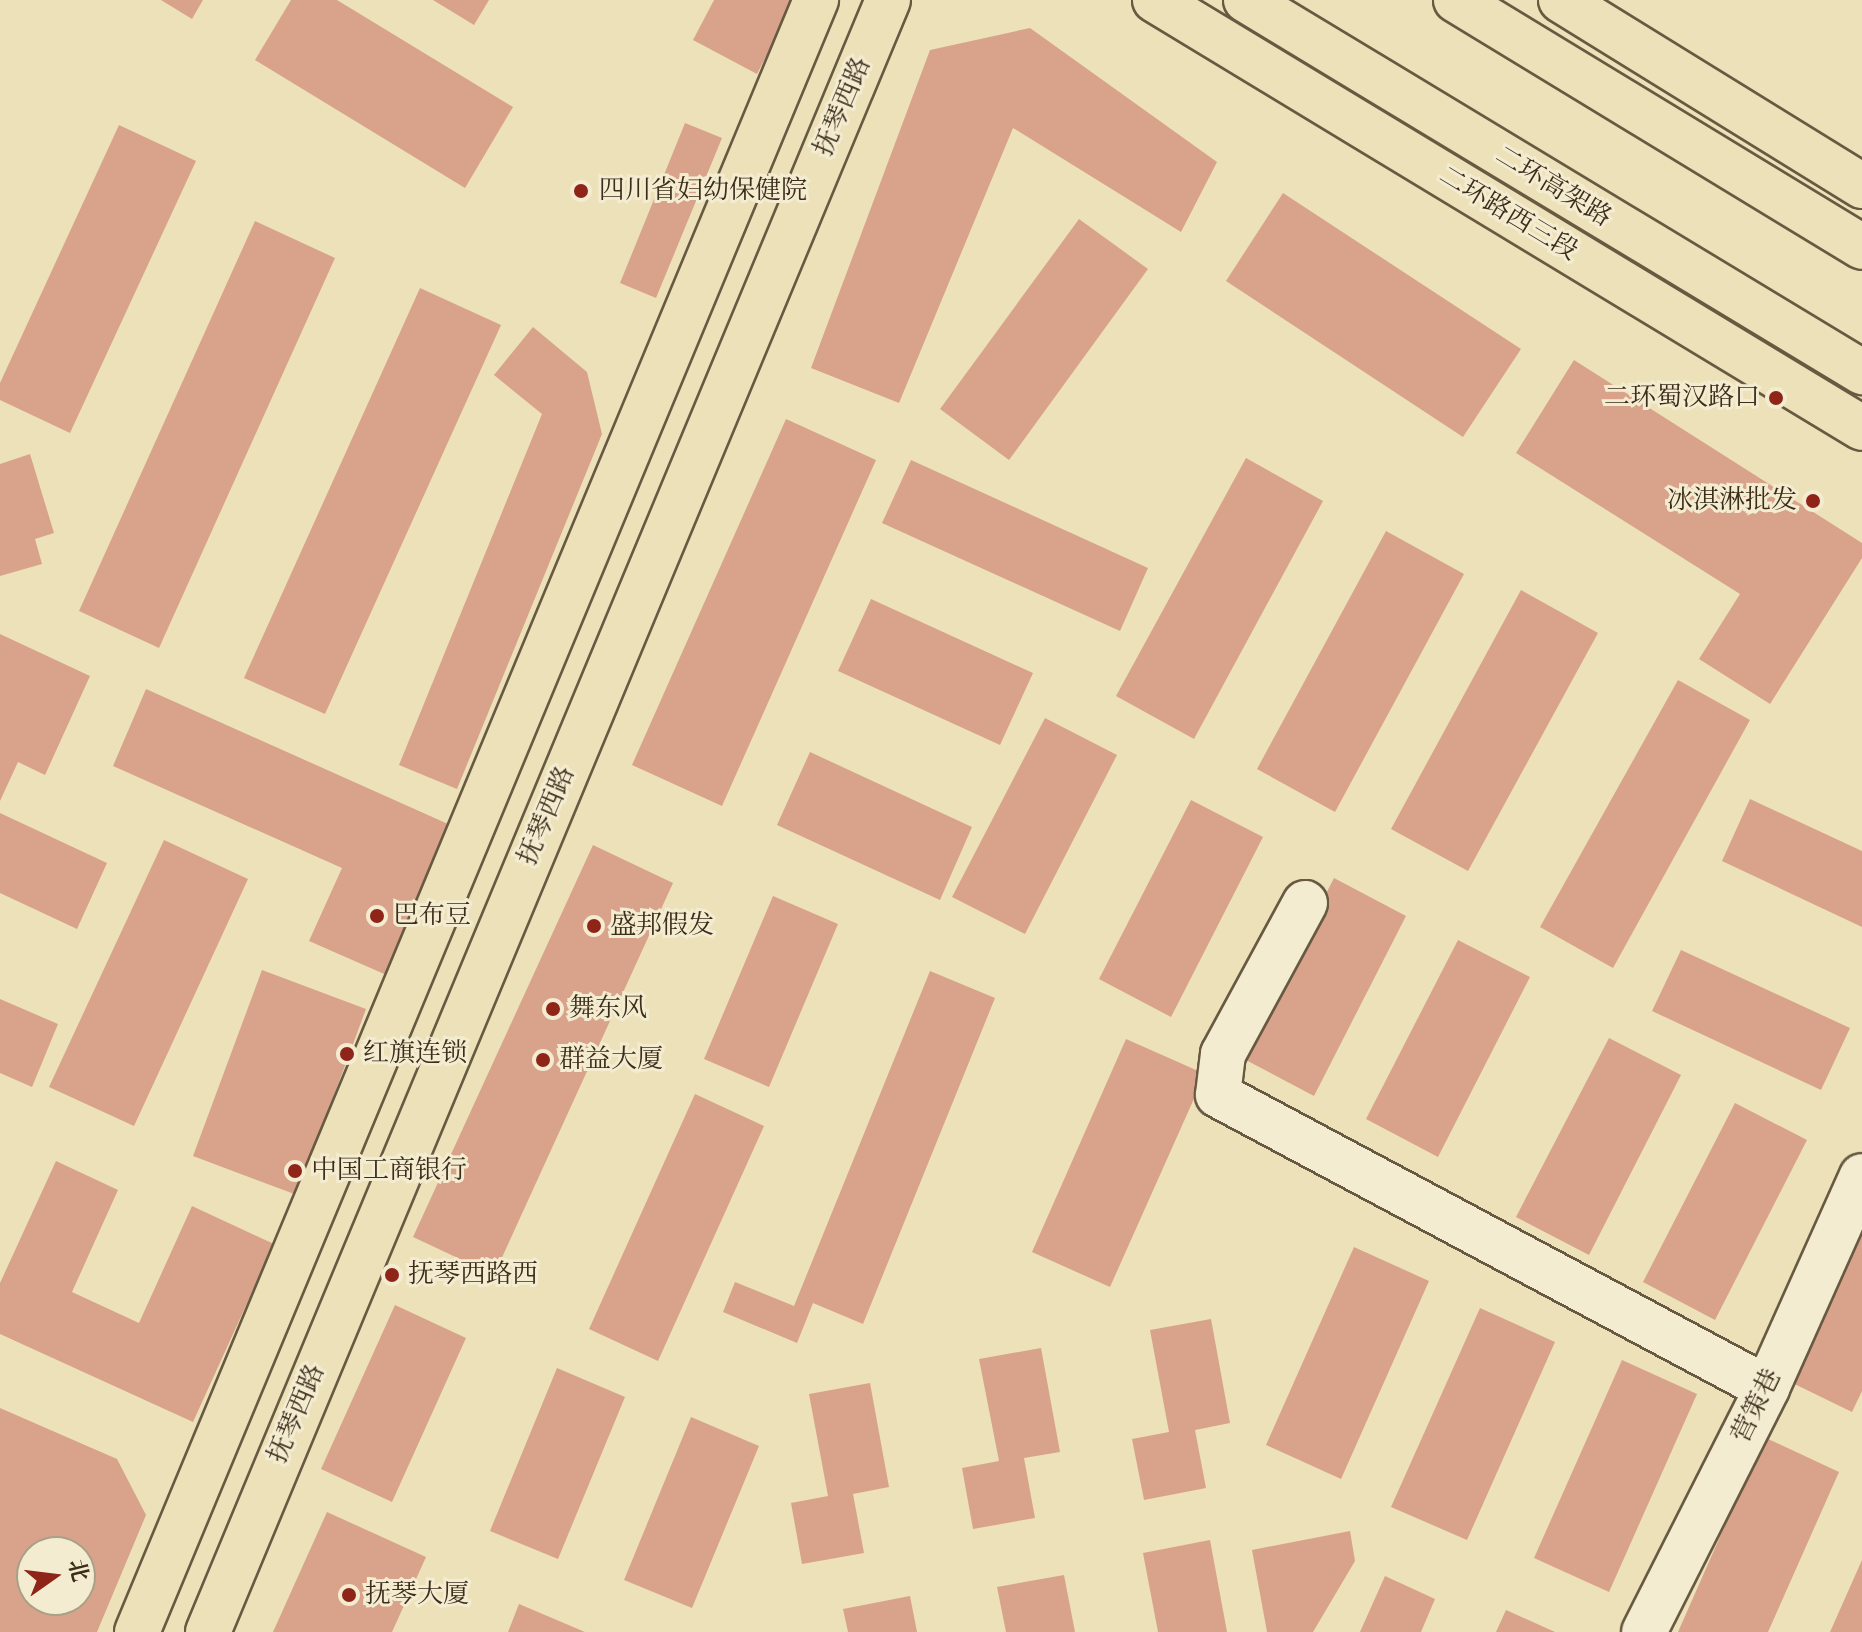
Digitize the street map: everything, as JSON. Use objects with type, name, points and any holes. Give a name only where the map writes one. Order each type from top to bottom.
[{"type":"main road","points":[[137,1632],[816,0]]},
{"type":"main road","name":"抚琴西路","points":[[208,1632],[888,0]]},
{"type":"main road","name":"二环路西三段","points":[[1155,0],[1862,428]]},
{"type":"main road","name":"二环高架路","points":[[1246,0],[1862,372]]},
{"type":"main road","points":[[1456,0],[1862,247]]},
{"type":"main road","points":[[1561,0],[1862,186]]},
{"type":"street","points":[[1305,903],[1223,1054],[1218,1095],[1767,1388]]},
{"type":"street","name":"营策巷","points":[[1644,1632],[1767,1388],[1862,1176]]},
{"type":"building","points":[[161,0],[203,0],[192,19]]},
{"type":"building","points":[[291,0],[337,0],[513,107],[465,188],[255,60]]},
{"type":"building","points":[[433,0],[489,0],[474,25]]},
{"type":"building","points":[[714,0],[795,0],[757,74],[693,40]]},
{"type":"building","points":[[1030,28],[1217,162],[1181,232],[1013,128],[899,403],[811,368],[930,50]]},
{"type":"building","points":[[685,123],[722,138],[656,298],[620,283]]},
{"type":"building","points":[[119,125],[196,161],[70,433],[0,400],[0,383]]},
{"type":"building","points":[[1283,193],[1521,349],[1463,437],[1226,281]]},
{"type":"building","points":[[1079,219],[1148,269],[1009,460],[940,409]]},
{"type":"building","points":[[255,221],[335,258],[159,648],[79,611]]},
{"type":"building","points":[[420,288],[501,325],[325,714],[244,678]]},
{"type":"building","points":[[533,327],[587,372],[602,434],[457,789],[399,765],[542,414],[494,375]]},
{"type":"building","points":[[1574,360],[1862,543],[1862,558],[1770,704],[1699,659],[1740,594],[1516,453]]},
{"type":"building","points":[[786,419],[876,460],[722,806],[632,765]]},
{"type":"building","points":[[30,454],[54,533],[35,539],[42,564],[0,576],[0,464]]},
{"type":"building","points":[[1246,458],[1323,501],[1194,739],[1116,696]]},
{"type":"building","points":[[911,460],[1148,568],[1120,631],[882,523]]},
{"type":"building","points":[[1386,531],[1464,574],[1335,812],[1257,769]]},
{"type":"building","points":[[1521,590],[1598,633],[1468,871],[1391,829]]},
{"type":"building","points":[[871,599],[1033,673],[1000,745],[838,671]]},
{"type":"building","points":[[0,634],[90,676],[45,775],[18,762],[0,801]]},
{"type":"building","points":[[1678,680],[1750,720],[1613,968],[1540,927]]},
{"type":"building","points":[[146,689],[457,828],[391,977],[309,941],[342,868],[113,766]]},
{"type":"building","points":[[1045,718],[1117,755],[1025,934],[952,897]]},
{"type":"building","points":[[810,752],[972,827],[940,900],[777,825]]},
{"type":"building","points":[[1750,799],[1862,851],[1862,927],[1722,861]]},
{"type":"building","points":[[1191,800],[1263,837],[1171,1017],[1099,979]]},
{"type":"building","points":[[0,813],[107,863],[77,929],[0,893]]},
{"type":"building","points":[[164,840],[248,879],[134,1126],[49,1087]]},
{"type":"building","name":"群益大厦","points":[[593,845],[673,883],[494,1275],[413,1237]]},
{"type":"building","points":[[1334,878],[1406,916],[1314,1096],[1242,1058]]},
{"type":"building","points":[[773,896],[838,924],[769,1087],[704,1059]]},
{"type":"building","points":[[1458,940],[1530,977],[1438,1157],[1366,1119]]},
{"type":"building","points":[[1681,950],[1850,1028],[1821,1090],[1652,1011]]},
{"type":"building","points":[[262,970],[366,1009],[297,1195],[193,1156]]},
{"type":"building","points":[[930,971],[995,998],[863,1324],[813,1303],[797,1343],[723,1312],[735,1282],[794,1306]]},
{"type":"building","points":[[0,999],[58,1024],[32,1087],[0,1073]]},
{"type":"building","points":[[1609,1038],[1681,1075],[1589,1255],[1516,1217]]},
{"type":"building","points":[[1126,1039],[1205,1074],[1110,1287],[1032,1252]]},
{"type":"building","points":[[695,1094],[764,1126],[658,1361],[589,1329]]},
{"type":"building","points":[[1735,1103],[1807,1140],[1715,1320],[1643,1282]]},
{"type":"building","points":[[56,1161],[118,1190],[72,1292],[139,1323],[192,1206],[274,1244],[193,1422],[0,1334],[0,1283]]},
{"type":"building","points":[[1862,1197],[1862,1391],[1852,1412],[1778,1376]]},
{"type":"building","points":[[1354,1247],[1429,1281],[1341,1479],[1266,1445]]},
{"type":"building","points":[[395,1305],[466,1338],[392,1502],[321,1469]]},
{"type":"building","points":[[1480,1308],[1555,1342],[1467,1540],[1391,1507]]},
{"type":"building","points":[[1211,1319],[1230,1423],[1195,1430],[1206,1488],[1144,1500],[1132,1439],[1169,1432],[1150,1330]]},
{"type":"building","points":[[1041,1348],[1060,1452],[1024,1458],[1035,1518],[973,1529],[962,1468],[999,1461],[979,1359]]},
{"type":"building","points":[[1622,1360],[1697,1394],[1609,1592],[1534,1558]]},
{"type":"building","points":[[557,1368],[625,1397],[558,1559],[490,1531]]},
{"type":"building","points":[[870,1383],[889,1487],[853,1494],[864,1553],[802,1564],[791,1503],[828,1496],[809,1394]]},
{"type":"building","points":[[0,1408],[117,1459],[146,1515],[97,1632],[0,1632]]},
{"type":"building","points":[[691,1417],[759,1446],[692,1608],[624,1580]]},
{"type":"building","points":[[1764,1437],[1839,1472],[1768,1632],[1678,1632]]},
{"type":"building","name":"抚琴大厦","points":[[327,1512],[426,1557],[392,1632],[273,1632]]},
{"type":"building","points":[[1350,1531],[1355,1561],[1313,1632],[1267,1632],[1252,1550]]},
{"type":"building","points":[[1210,1540],[1227,1632],[1158,1632],[1143,1553]]},
{"type":"building","points":[[1862,1560],[1862,1632],[1830,1632]]},
{"type":"building","points":[[1064,1575],[1075,1632],[1006,1632],[997,1587]]},
{"type":"building","points":[[1385,1576],[1435,1599],[1421,1632],[1360,1632]]},
{"type":"building","points":[[910,1596],[917,1632],[848,1632],[843,1609]]},
{"type":"building","points":[[519,1604],[585,1632],[508,1632]]},
{"type":"building","points":[[1506,1610],[1555,1632],[1496,1632]]},
{"type":"place","name":"四川省妇幼保健院","points":[[581,191]]},
{"type":"place","name":"二环蜀汉路口","points":[[1776,398]]},
{"type":"place","name":"冰淇淋批发","points":[[1813,501]]},
{"type":"place","name":"巴布豆","points":[[377,916]]},
{"type":"place","name":"盛邦假发","points":[[594,926]]},
{"type":"place","name":"舞东风","points":[[553,1009]]},
{"type":"place","name":"红旗连锁","points":[[347,1054]]},
{"type":"place","name":"群益大厦","points":[[543,1060]]},
{"type":"place","name":"中国工商银行","points":[[295,1171]]},
{"type":"place","name":"抚琴西路西","points":[[392,1275]]},
{"type":"place","name":"抚琴大厦","points":[[349,1595]]}]
